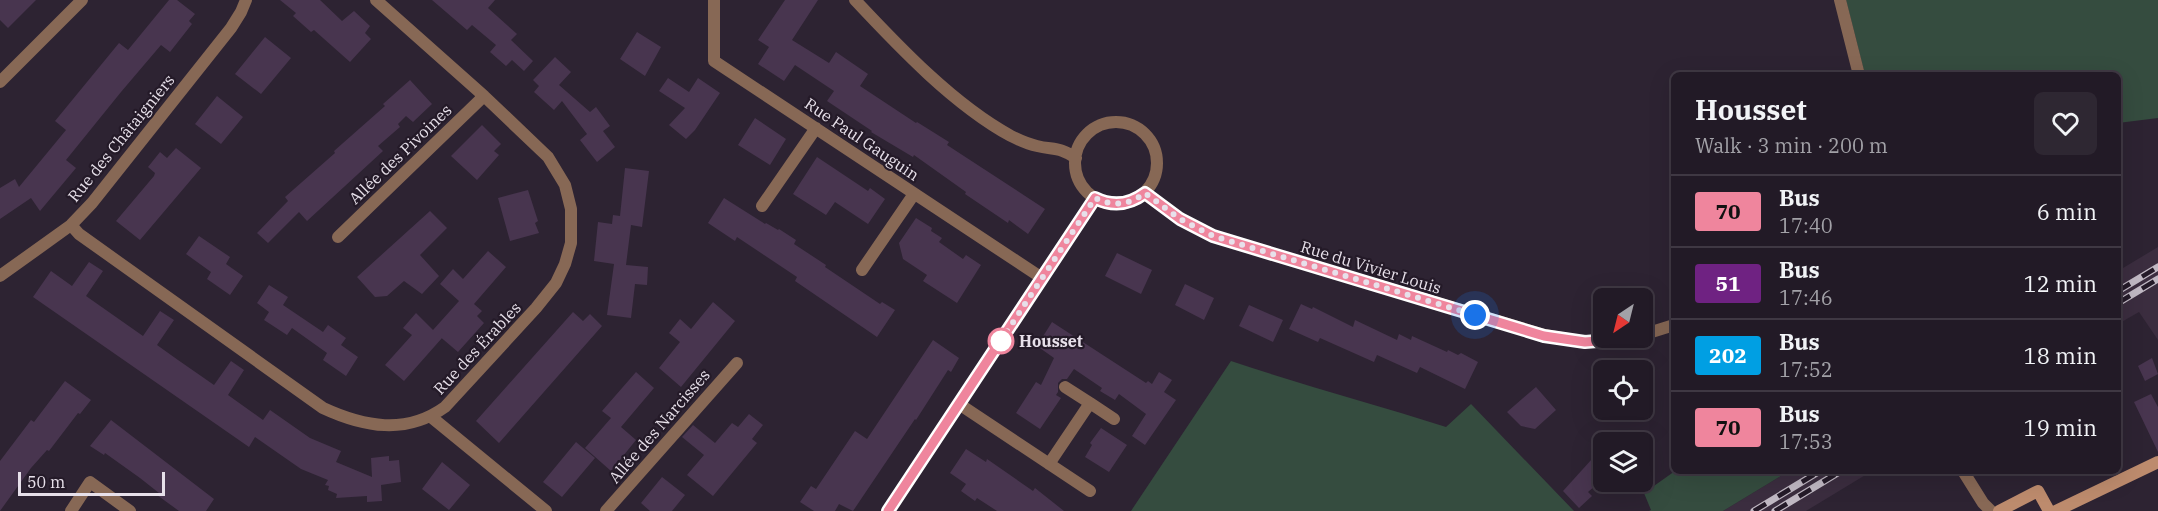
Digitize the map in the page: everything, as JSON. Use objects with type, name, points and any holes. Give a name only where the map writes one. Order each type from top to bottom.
[{"type":"main road","points":[[2056,511],[2158,462]]},
{"type":"main road","points":[[1999,511],[2038,491],[2049,511]]},
{"type":"street","points":[[0,82],[82,0]]},
{"type":"street","name":"Rue des Châtaigniers","points":[[0,276],[71,225],[92,203],[231,28],[246,0]]},
{"type":"street","name":"Rue des Érables","points":[[71,225],[98,248],[323,408],[363,423],[379,425],[408,422],[430,416],[445,407],[550,293],[561,274],[571,243],[572,220],[569,197],[554,164],[484,96],[376,0]]},
{"type":"street","name":"Rue Paul Gauguin","points":[[714,0],[714,61],[1042,278]]},
{"type":"street","points":[[855,0],[909,55],[955,96],[984,118],[1010,135],[1028,143],[1065,150],[1076,158]]},
{"type":"street","points":[[1840,0],[1858,72]]},
{"type":"street","name":"Allée des Pivoines","points":[[338,237],[484,96]]},
{"type":"street","points":[[1125,123],[1144,133],[1156,152],[1156,174],[1145,193],[1121,204],[1112,204],[1095,198],[1082,185],[1076,167],[1076,158],[1084,137],[1102,125],[1125,123]]},
{"type":"street","points":[[762,206],[816,128]]},
{"type":"street","name":"Rue du Vivier Louis","points":[[1145,193],[1180,219],[1213,236],[1544,336],[1593,341]]},
{"type":"street","points":[[862,270],[914,194]]},
{"type":"street","points":[[888,511],[1095,198]]},
{"type":"street","points":[[1653,332],[1671,326]]},
{"type":"street","name":"Allée des Narcisses","points":[[606,511],[737,363]]},
{"type":"street","points":[[1065,387],[1114,419]]},
{"type":"street","points":[[1049,464],[1090,403]]},
{"type":"street","points":[[959,404],[1090,491]]},
{"type":"street","points":[[430,416],[546,511]]},
{"type":"street","points":[[1965,474],[1983,503],[1991,511]]},
{"type":"street","points":[[71,511],[90,482],[130,511]]},
{"type":"shaded area","points":[[2158,247],[2158,340],[2139,312],[2121,322],[2121,269]]},
{"type":"shaded area","points":[[1784,474],[1867,474],[1806,511],[1723,511]]},
{"type":"green space","points":[[1846,0],[2158,0],[2158,118],[2121,123],[2121,72],[1864,72]]},
{"type":"green space","points":[[1231,361],[1446,427],[1471,404],[1574,511],[1131,511]]},
{"type":"green space","points":[[1671,474],[1784,474],[1723,511],[1649,511],[1651,510],[1644,493],[1653,492],[1653,487]]},
{"type":"building","points":[[0,0],[36,0],[8,28],[0,20]]},
{"type":"building","points":[[169,0],[177,0],[195,14],[189,21],[192,24],[170,52],[161,45],[121,92],[66,160],[76,168],[40,211],[31,198],[0,219],[0,188],[15,179],[19,187],[66,130],[55,121],[119,43],[128,50]]},
{"type":"building","points":[[280,0],[320,0],[342,21],[354,11],[370,26],[365,33],[371,39],[350,62],[314,30],[311,32],[293,16],[296,13]]},
{"type":"building","points":[[432,0],[495,0],[488,8],[517,34],[511,40],[533,61],[524,71],[512,60],[506,66],[490,52],[496,45],[472,25],[467,30]]},
{"type":"building","points":[[785,0],[818,0],[792,40],[829,63],[836,52],[868,74],[860,86],[949,142],[947,145],[1045,209],[1028,234],[965,194],[966,192],[914,155],[913,157],[871,132],[827,101],[834,91],[795,65],[784,81],[758,64],[769,47],[758,40]]},
{"type":"building","points":[[637,32],[661,47],[645,76],[620,59]]},
{"type":"building","points":[[265,37],[291,58],[261,94],[235,74]]},
{"type":"building","points":[[555,57],[571,72],[559,85],[590,112],[596,107],[610,126],[603,131],[615,147],[597,162],[580,140],[587,134],[562,101],[554,110],[534,92],[539,86],[533,80]]},
{"type":"building","points":[[668,78],[689,92],[698,78],[720,93],[695,130],[686,139],[669,125],[685,108],[659,91]]},
{"type":"building","points":[[410,80],[432,104],[413,122],[406,116],[398,124],[400,127],[378,146],[383,151],[307,221],[299,212],[268,243],[257,233],[288,201],[285,197],[335,153],[334,151],[385,106],[383,104]]},
{"type":"building","points":[[217,96],[243,117],[221,144],[195,124]]},
{"type":"building","points":[[755,118],[786,139],[770,165],[738,145]]},
{"type":"building","points":[[482,125],[501,144],[494,151],[499,155],[477,180],[451,156]]},
{"type":"building","points":[[176,148],[201,168],[140,240],[116,221],[154,176],[155,173],[148,167],[160,152],[167,158]]},
{"type":"building","points":[[817,157],[868,191],[870,188],[885,199],[868,224],[835,202],[826,215],[793,194]]},
{"type":"building","points":[[625,168],[649,171],[642,227],[631,225],[626,265],[648,267],[647,285],[635,284],[631,318],[607,315],[614,264],[594,261],[598,222],[612,224],[613,215],[620,216]]},
{"type":"building","points":[[528,190],[538,221],[535,223],[539,233],[510,241],[498,198]]},
{"type":"building","points":[[724,198],[796,240],[794,244],[826,265],[825,267],[880,304],[882,302],[895,310],[877,337],[795,281],[797,277],[737,237],[735,241],[708,223]]},
{"type":"building","points":[[430,211],[447,228],[420,255],[439,276],[422,294],[404,281],[387,296],[375,297],[357,277]]},
{"type":"building","points":[[916,218],[932,228],[931,231],[942,238],[939,242],[963,259],[966,255],[981,265],[957,303],[923,281],[927,275],[903,259],[899,243]]},
{"type":"building","points":[[199,236],[230,257],[226,264],[243,276],[230,295],[207,279],[211,272],[186,254]]},
{"type":"building","points":[[488,251],[506,267],[474,304],[482,311],[477,316],[484,323],[458,352],[442,338],[404,381],[385,365],[412,335],[403,328],[416,313],[433,330],[459,301],[440,284],[453,269],[463,279]]},
{"type":"building","points":[[1117,253],[1152,270],[1141,294],[1105,276]]},
{"type":"building","points":[[89,262],[103,271],[86,296],[143,336],[160,311],[174,320],[157,345],[178,360],[214,385],[231,361],[244,370],[228,395],[263,420],[270,410],[310,438],[341,451],[336,462],[372,477],[371,458],[389,456],[389,461],[399,460],[401,482],[381,485],[382,501],[367,502],[367,496],[336,498],[337,494],[328,490],[329,486],[325,485],[328,480],[301,469],[255,437],[249,447],[33,297],[51,271],[72,286]]},
{"type":"building","points":[[1185,284],[1214,298],[1204,320],[1175,305]]},
{"type":"building","points":[[269,285],[288,297],[283,305],[323,332],[328,325],[346,338],[341,345],[358,357],[346,376],[323,360],[327,353],[292,328],[287,335],[264,320],[269,312],[257,303]]},
{"type":"building","points":[[713,302],[735,321],[681,387],[659,368],[680,342],[669,333],[680,319],[691,329]]},
{"type":"building","points":[[1301,304],[1312,309],[1313,307],[1353,327],[1355,320],[1397,340],[1399,334],[1411,340],[1412,336],[1447,352],[1448,350],[1458,355],[1461,353],[1478,362],[1465,389],[1420,367],[1417,373],[1377,355],[1374,362],[1320,338],[1318,342],[1289,329]]},
{"type":"building","points":[[1249,305],[1283,320],[1273,342],[1239,326]]},
{"type":"building","points":[[573,312],[583,321],[590,314],[602,326],[499,443],[476,421]]},
{"type":"building","points":[[1052,322],[1146,383],[1148,381],[1152,384],[1159,372],[1172,380],[1164,392],[1176,400],[1145,445],[1132,436],[1146,414],[1119,394],[1115,400],[1100,391],[1102,388],[1074,369],[1067,379],[1062,379],[1058,383],[1056,395],[1061,398],[1040,429],[1016,413],[1036,382],[1041,385],[1054,358],[1037,346]]},
{"type":"building","points":[[933,340],[959,358],[951,372],[948,370],[853,511],[839,504],[835,511],[814,511],[800,502],[811,486],[816,489],[855,431],[867,439]]},
{"type":"building","points":[[2152,358],[2158,374],[2145,381],[2138,366]]},
{"type":"building","points":[[636,372],[654,388],[621,427],[636,440],[611,471],[585,448],[611,418],[602,411]]},
{"type":"building","points":[[65,381],[91,400],[49,451],[47,450],[31,468],[0,511],[0,461]]},
{"type":"building","points":[[1536,387],[1556,410],[1535,429],[1521,426],[1507,412]]},
{"type":"building","points":[[2151,394],[2158,407],[2158,452],[2134,402]]},
{"type":"building","points":[[749,414],[763,425],[752,439],[757,443],[713,496],[687,475],[704,455],[682,437],[693,425],[715,443],[732,423],[738,427]]},
{"type":"building","points":[[111,420],[214,499],[206,511],[179,511],[157,495],[159,493],[140,478],[105,453],[104,455],[90,446]]},
{"type":"building","points":[[1101,428],[1127,445],[1109,472],[1085,457],[1092,445],[1090,443]]},
{"type":"building","points":[[576,442],[595,458],[562,497],[543,482]]},
{"type":"building","points":[[966,449],[986,462],[987,459],[1033,491],[1035,488],[1064,511],[997,511],[977,498],[975,501],[961,491],[966,484],[950,473]]},
{"type":"building","points":[[1592,459],[1593,488],[1588,492],[1592,496],[1579,508],[1563,491]]},
{"type":"building","points":[[442,462],[470,485],[449,510],[422,489]]},
{"type":"building","points":[[662,477],[685,495],[672,511],[650,511],[641,503]]},
{"type":"railway","points":[[2121,289],[2158,267]]},
{"type":"railway","points":[[2121,301],[2158,279]]},
{"type":"railway","points":[[1754,511],[1815,474]]},
{"type":"railway","points":[[1775,511],[1836,474]]},
{"type":"bus line","name":"70","points":[[888,511],[1095,198],[1112,204],[1121,204],[1130,202],[1145,193],[1180,219],[1213,236],[1544,336],[1593,342]]},
{"type":"place","name":"Housset","points":[[1001,341]]},
{"type":"route","points":[[1001,341],[998,345],[1095,198],[1112,204],[1121,204],[1130,202],[1145,193],[1180,219],[1213,236],[1475,315]]}]
